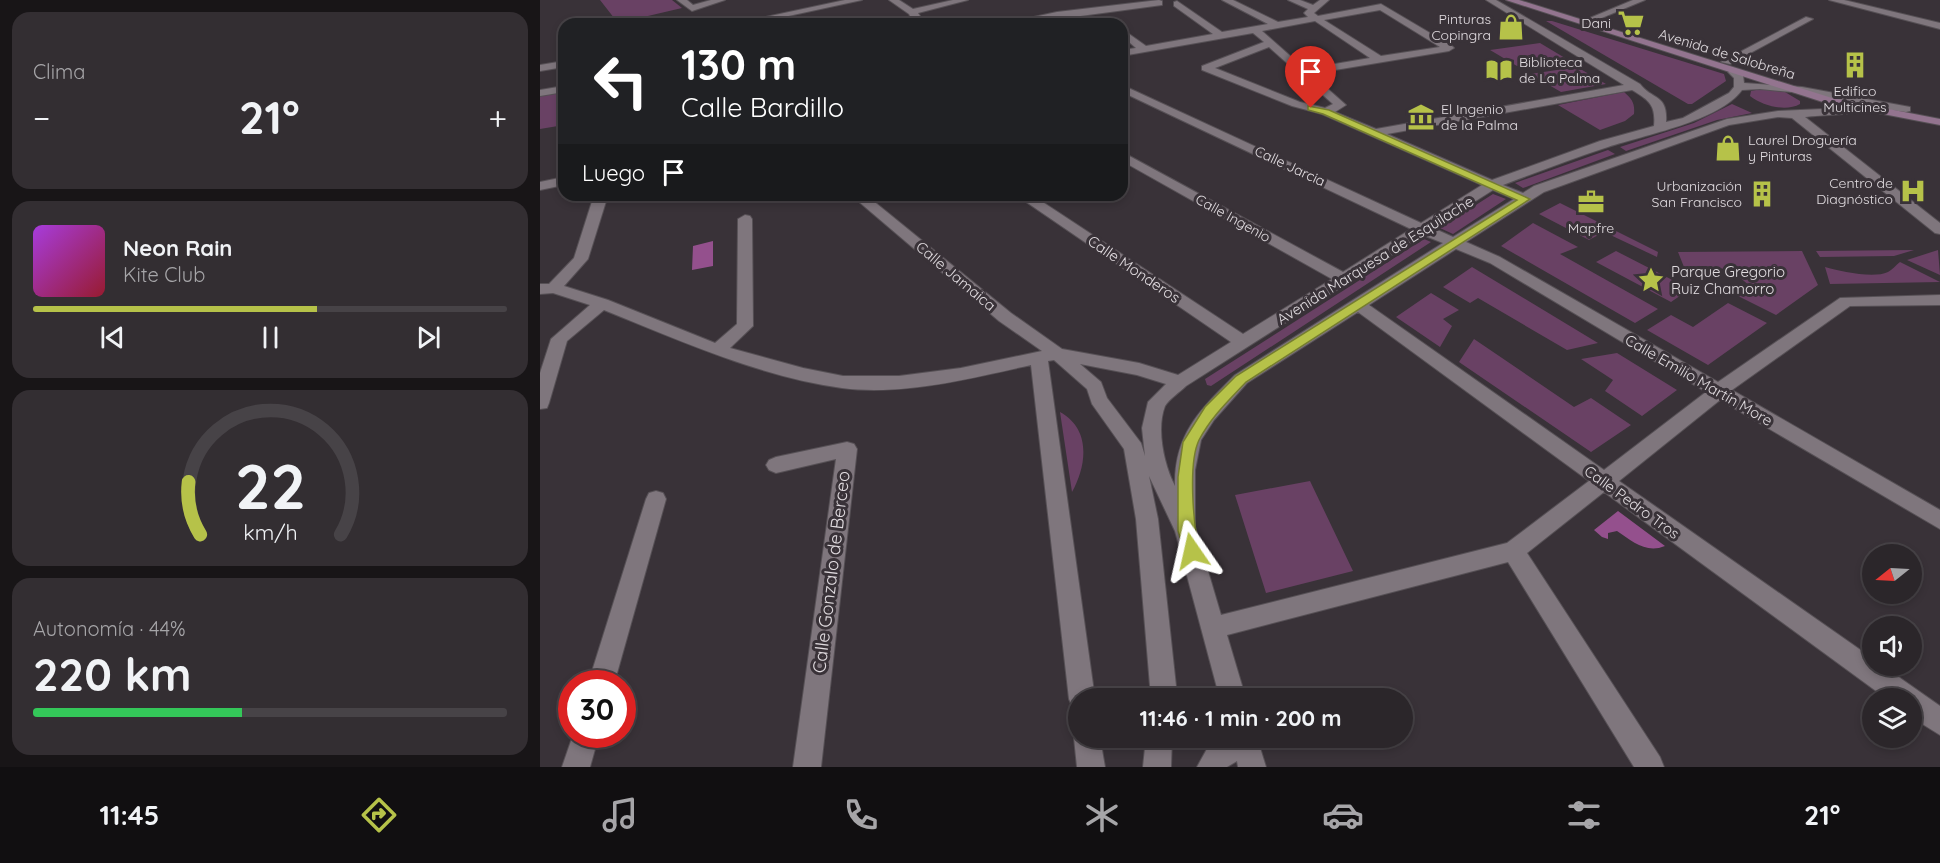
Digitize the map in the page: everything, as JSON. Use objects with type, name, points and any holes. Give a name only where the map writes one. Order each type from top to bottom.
[{"type":"main road","name":"Avenida de Salobreña","points":[[1510,0],[1791,90],[1867,110],[1940,122]]},
{"type":"main road","name":"Avenida de Salobreña","points":[[1528,0],[1815,88],[1940,116]]},
{"type":"street","points":[[681,0],[692,8],[719,3]]},
{"type":"street","points":[[761,18],[858,0]]},
{"type":"street","points":[[893,0],[917,18]]},
{"type":"street","points":[[912,12],[964,0]]},
{"type":"street","points":[[1226,0],[1275,24]]},
{"type":"street","points":[[1292,0],[1315,12],[1378,59]]},
{"type":"street","points":[[1315,12],[1325,0]]},
{"type":"street","points":[[1490,0],[1656,100],[1661,112],[1660,127]]},
{"type":"street","points":[[1589,20],[1641,0]]},
{"type":"street","points":[[1833,0],[1940,26]]},
{"type":"street","points":[[1042,18],[1181,3],[1220,35]]},
{"type":"street","points":[[1091,18],[1160,4]]},
{"type":"street","points":[[1128,52],[1254,29],[1315,12],[1381,7],[1449,48],[1303,72]]},
{"type":"street","points":[[1726,62],[1809,19]]},
{"type":"street","points":[[1254,29],[1340,105],[1326,112]]},
{"type":"street","points":[[1128,37],[1143,48]]},
{"type":"street","points":[[1270,43],[1206,68],[1296,104],[1326,112],[1525,199]]},
{"type":"street","points":[[540,68],[558,65]]},
{"type":"street","points":[[1733,72],[1739,77],[1741,97]]},
{"type":"street","name":"Avenida Marquesa de Esquilache","points":[[1230,688],[1186,531],[1157,471],[1152,428],[1157,402],[1180,382],[1424,230],[1493,184],[1660,127],[1687,120],[1768,85],[1878,107],[1906,109]]},
{"type":"street","points":[[1375,133],[1636,86]]},
{"type":"street","points":[[540,93],[558,89]]},
{"type":"street","name":"Calle Jarcia","points":[[1128,91],[1424,230],[1458,243]]},
{"type":"street","name":"Avenida Marquesa de Esquilache","points":[[1741,97],[1778,114]]},
{"type":"street","name":"Avenida Marquesa de Esquilache","points":[[1186,531],[1185,477],[1190,442],[1210,410],[1241,379],[1357,304],[1458,243],[1539,189],[1722,123],[1778,114],[1867,110]]},
{"type":"street","points":[[1795,115],[1940,230]]},
{"type":"street","name":"Calle Ingenio","points":[[1128,159],[1344,279]]},
{"type":"street","points":[[540,186],[558,182]]},
{"type":"street","points":[[547,289],[581,259],[599,201]]},
{"type":"street","name":"Calle Jamaica","points":[[865,201],[1048,355],[1095,386],[1098,399],[1134,448],[1147,519],[1163,688]]},
{"type":"street","name":"Calle Monderos","points":[[1032,201],[1244,343]]},
{"type":"street","points":[[717,350],[745,326],[745,219]]},
{"type":"street","name":"Calle Emilio Martín More","points":[[1458,243],[1495,260],[1940,520]]},
{"type":"street","points":[[547,289],[602,303],[717,350],[803,374],[843,382],[920,380],[961,374],[1048,355],[1081,688]]},
{"type":"street","points":[[1213,628],[1513,552],[1718,391],[1846,301],[1940,300]]},
{"type":"street","points":[[540,403],[559,339],[602,303]]},
{"type":"street","name":"Calle Pedro Tros","points":[[1357,304],[1892,688]]},
{"type":"street","name":"Calle Jamaica","points":[[1048,355],[1139,369],[1180,382]]},
{"type":"street","name":"Calle Gonzalo de Berceo","points":[[776,465],[847,448],[807,767]]},
{"type":"street","points":[[605,670],[656,499]]},
{"type":"street","points":[[1513,552],[1650,767]]},
{"type":"street","name":"Calle Pedro Tros","points":[[1922,709],[1940,722]]},
{"type":"street","points":[[576,767],[582,748]]},
{"type":"street","points":[[1088,748],[1091,767]]},
{"type":"street","points":[[1157,767],[1158,748]]},
{"type":"street","points":[[1210,767],[1232,748]]},
{"type":"street","points":[[1247,748],[1252,767]]},
{"type":"shaded area","points":[[600,0],[672,0],[682,8],[639,18],[614,18]]},
{"type":"shaded area","points":[[1546,21],[1724,74],[1726,81],[1692,104],[1688,104]]},
{"type":"shaded area","points":[[1540,43],[1565,58],[1517,66],[1490,50]]},
{"type":"shaded area","points":[[1577,67],[1606,84],[1561,92],[1530,74]]},
{"type":"shaded area","points":[[1761,89],[1785,92],[1800,101],[1800,104],[1781,108],[1761,103],[1750,96],[1751,91]]},
{"type":"shaded area","points":[[558,91],[558,126],[540,129],[540,94]]},
{"type":"shaded area","points":[[1624,92],[1632,101],[1634,114],[1625,121],[1600,130],[1558,105]]},
{"type":"shaded area","points":[[1732,104],[1752,113],[1717,120],[1626,151],[1620,147],[1694,123]]},
{"type":"shaded area","points":[[1608,150],[1615,154],[1523,188],[1515,183]]},
{"type":"shaded area","points":[[1493,194],[1506,199],[1453,234],[1440,228]]},
{"type":"shaded area","points":[[1560,203],[1658,252],[1657,257],[1604,232],[1589,240],[1539,214]]},
{"type":"shaded area","points":[[1533,223],[1578,247],[1560,254],[1658,309],[1635,323],[1501,246]]},
{"type":"shaded area","points":[[1424,239],[1431,242],[1211,386],[1207,385],[1205,379]]},
{"type":"shaded area","points":[[713,241],[713,266],[692,270],[693,246]]},
{"type":"shaded area","points":[[1914,250],[1894,256],[1820,257],[1816,251]]},
{"type":"shaded area","points":[[1938,250],[1940,275],[1907,260]]},
{"type":"shaded area","points":[[1616,251],[1690,289],[1671,302],[1596,262]]},
{"type":"shaded area","points":[[1802,251],[1818,285],[1776,315],[1738,296],[1751,287],[1735,274],[1721,268],[1684,267],[1678,252]]},
{"type":"shaded area","points":[[1900,262],[1940,282],[1830,284],[1825,267],[1856,274],[1874,275],[1888,272]]},
{"type":"shaded area","points":[[1472,267],[1598,343],[1567,350],[1478,298],[1470,303],[1443,287]]},
{"type":"shaded area","points":[[1431,293],[1459,310],[1443,319],[1452,326],[1440,347],[1396,317]]},
{"type":"shaded area","points":[[1728,303],[1767,323],[1708,365],[1647,330],[1671,315],[1693,327]]},
{"type":"shaded area","points":[[1474,339],[1574,407],[1591,398],[1631,425],[1591,452],[1459,362]]},
{"type":"shaded area","points":[[1617,353],[1677,390],[1642,416],[1605,391],[1613,380],[1581,359]]},
{"type":"shaded area","points":[[1060,412],[1077,428],[1083,448],[1081,470],[1072,492]]},
{"type":"shaded area","points":[[1310,481],[1353,571],[1266,593],[1235,495]]},
{"type":"shaded area","points":[[1618,511],[1665,546],[1645,547],[1617,531],[1608,533],[1608,539],[1594,530]]},
{"type":"place","name":"Dani","points":[[1631,23]]},
{"type":"place","name":"Pinturas Copingra","points":[[1511,27]]},
{"type":"place","name":"Edifico Multicines","points":[[1855,65]]},
{"type":"place","name":"Biblioteca de La Palma","points":[[1499,70]]},
{"type":"place","name":"El Ingenio de la Palma","points":[[1421,117]]},
{"type":"place","name":"Laurel Droguería y Pinturas","points":[[1728,148]]},
{"type":"place","name":"Centro de Diagnóstico","points":[[1913,191]]},
{"type":"place","name":"Urbanización San Francisco","points":[[1762,194]]},
{"type":"place","name":"Mapfre","points":[[1591,202]]},
{"type":"place","name":"Parque Gregorio Ruiz Chamorro","points":[[1651,280]]},
{"type":"route","points":[[1192,551],[1186,531],[1185,477],[1190,442],[1210,410],[1241,379],[1525,199],[1326,112],[1311,108]]}]
